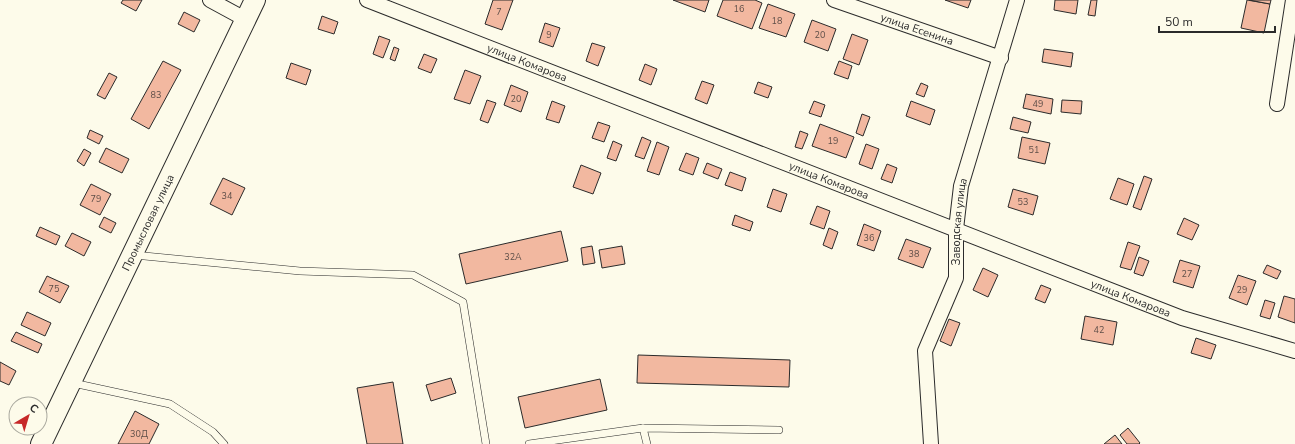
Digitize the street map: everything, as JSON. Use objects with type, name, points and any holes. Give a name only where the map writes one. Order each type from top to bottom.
[{"type":"main road","name":"Промысловая улица","points":[[41,444],[254,0]]},
{"type":"street","points":[[210,0],[245,19]]},
{"type":"street","name":"улица Комарова","points":[[367,0],[1182,318],[1295,351]]},
{"type":"street","name":"улица Есенина","points":[[834,0],[1001,58]]},
{"type":"street","name":"Заводская улица","points":[[931,444],[925,351],[956,278],[956,229],[961,186],[1001,58],[1017,0]]},
{"type":"street","points":[[1277,104],[1293,0]]},
{"type":"lane","points":[[132,255],[300,271],[413,275],[419,278],[463,302],[486,444]]},
{"type":"lane","points":[[70,382],[170,404],[213,432],[224,444]]},
{"type":"lane","points":[[643,428],[647,444]]},
{"type":"lane","points":[[529,444],[643,428],[779,430]]},
{"type":"building","points":[[123,0],[142,0],[136,11],[121,3]]},
{"type":"building","points":[[493,0],[513,0],[502,30],[485,24]]},
{"type":"building","points":[[673,0],[709,0],[705,12]]},
{"type":"building","points":[[723,0],[755,0],[762,3],[752,29],[717,16]]},
{"type":"building","points":[[945,0],[971,0],[968,8]]},
{"type":"building","points":[[1055,0],[1078,0],[1076,14],[1054,10]]},
{"type":"building","points":[[1091,0],[1097,0],[1095,16],[1088,15]]},
{"type":"building","points":[[1247,0],[1270,4],[1264,33],[1241,28]]},
{"type":"building","points":[[1249,0],[1271,0],[1270,4]]},
{"type":"building","points":[[768,4],[795,14],[786,37],[759,28]]},
{"type":"building","points":[[184,12],[200,20],[194,32],[178,24]]},
{"type":"building","points":[[322,16],[338,22],[334,34],[318,29]]},
{"type":"building","points":[[812,20],[836,29],[828,51],[804,42]]},
{"type":"building","points":[[545,23],[560,28],[553,47],[539,42]]},
{"type":"building","points":[[852,34],[868,40],[859,65],[843,59]]},
{"type":"building","points":[[379,36],[390,40],[383,58],[373,54]]},
{"type":"building","points":[[592,43],[605,47],[598,66],[586,61]]},
{"type":"building","points":[[394,47],[399,49],[395,61],[390,59]]},
{"type":"building","points":[[1044,49],[1073,53],[1071,67],[1042,62]]},
{"type":"building","points":[[424,54],[437,59],[431,73],[418,68]]},
{"type":"building","points":[[163,61],[181,70],[149,129],[131,119]]},
{"type":"building","points":[[839,61],[852,66],[848,79],[834,74]]},
{"type":"building","points":[[291,63],[311,70],[306,85],[286,78]]},
{"type":"building","points":[[645,64],[657,69],[651,85],[639,80]]},
{"type":"building","points":[[465,70],[481,76],[470,104],[454,99]]},
{"type":"building","points":[[109,73],[117,77],[105,99],[97,95]]},
{"type":"building","points":[[702,81],[714,85],[707,104],[695,99]]},
{"type":"building","points":[[758,82],[772,87],[768,98],[754,93]]},
{"type":"building","points":[[921,83],[928,86],[924,97],[916,94]]},
{"type":"building","points":[[511,85],[528,92],[521,112],[504,105]]},
{"type":"building","points":[[1026,94],[1053,99],[1051,114],[1023,108]]},
{"type":"building","points":[[487,100],[496,103],[488,123],[480,120]]},
{"type":"building","points":[[1062,100],[1082,101],[1081,114],[1061,112]]},
{"type":"building","points":[[552,101],[565,106],[559,123],[546,119]]},
{"type":"building","points":[[814,101],[825,105],[821,117],[809,113]]},
{"type":"building","points":[[911,101],[935,110],[930,125],[906,116]]},
{"type":"building","points":[[862,114],[870,117],[863,136],[856,133]]},
{"type":"building","points":[[1013,117],[1031,122],[1028,133],[1010,129]]},
{"type":"building","points":[[598,122],[610,126],[604,142],[592,138]]},
{"type":"building","points":[[820,124],[854,137],[846,158],[812,146]]},
{"type":"building","points":[[90,130],[103,136],[99,144],[87,138]]},
{"type":"building","points":[[800,131],[808,134],[802,149],[795,147]]},
{"type":"building","points":[[642,137],[651,141],[644,159],[635,156]]},
{"type":"building","points":[[1022,137],[1050,143],[1045,164],[1018,158]]},
{"type":"building","points":[[613,141],[622,145],[616,161],[607,158]]},
{"type":"building","points":[[657,142],[669,147],[659,175],[647,171]]},
{"type":"building","points":[[866,144],[879,149],[872,169],[859,164]]},
{"type":"building","points":[[106,148],[129,159],[122,173],[99,162]]},
{"type":"building","points":[[84,149],[91,153],[84,166],[77,161]]},
{"type":"building","points":[[686,153],[699,158],[693,175],[679,170]]},
{"type":"building","points":[[707,163],[722,169],[718,179],[703,173]]},
{"type":"building","points":[[887,164],[897,168],[892,183],[881,179]]},
{"type":"building","points":[[581,165],[601,173],[593,194],[573,187]]},
{"type":"building","points":[[730,172],[746,178],[742,191],[725,185]]},
{"type":"building","points":[[1144,176],[1152,179],[1141,210],[1133,207]]},
{"type":"building","points":[[223,178],[245,188],[232,215],[210,204]]},
{"type":"building","points":[[1118,178],[1134,184],[1127,205],[1110,199]]},
{"type":"building","points":[[91,184],[111,194],[100,215],[80,205]]},
{"type":"building","points":[[773,189],[787,194],[781,212],[767,207]]},
{"type":"building","points":[[1013,189],[1038,196],[1033,215],[1008,207]]},
{"type":"building","points":[[817,206],[830,211],[824,229],[810,224]]},
{"type":"building","points":[[735,215],[753,222],[750,231],[732,225]]},
{"type":"building","points":[[104,217],[116,223],[111,233],[99,227]]},
{"type":"building","points":[[1184,218],[1199,225],[1192,240],[1177,234]]},
{"type":"building","points":[[864,224],[881,231],[874,251],[857,245]]},
{"type":"building","points":[[40,227],[60,236],[56,245],[36,236]]},
{"type":"building","points":[[829,228],[838,232],[832,249],[823,245]]},
{"type":"building","points":[[561,231],[568,261],[466,284],[459,254]]},
{"type":"building","points":[[72,233],[91,242],[84,256],[65,246]]},
{"type":"building","points":[[906,239],[931,248],[923,268],[898,259]]},
{"type":"building","points":[[1128,242],[1140,246],[1131,270],[1120,267]]},
{"type":"building","points":[[592,246],[595,263],[583,265],[581,248]]},
{"type":"building","points":[[622,246],[625,264],[602,268],[599,250]]},
{"type":"building","points":[[1139,257],[1149,261],[1143,276],[1134,273]]},
{"type":"building","points":[[1180,260],[1200,266],[1193,288],[1173,282]]},
{"type":"building","points":[[1267,265],[1281,271],[1277,279],[1263,273]]},
{"type":"building","points":[[983,268],[998,275],[988,297],[973,290]]},
{"type":"building","points":[[1238,275],[1256,281],[1247,305],[1229,298]]},
{"type":"building","points":[[47,276],[69,286],[60,303],[39,292]]},
{"type":"building","points":[[1041,285],[1051,289],[1045,303],[1035,299]]},
{"type":"building","points":[[1284,296],[1295,299],[1295,323],[1278,317]]},
{"type":"building","points":[[1265,300],[1275,303],[1270,319],[1260,316]]},
{"type":"building","points":[[27,312],[51,323],[45,336],[21,325]]},
{"type":"building","points":[[1085,316],[1117,322],[1113,345],[1081,339]]},
{"type":"building","points":[[949,319],[960,323],[951,346],[940,341]]},
{"type":"building","points":[[16,332],[42,344],[38,353],[11,341]]},
{"type":"building","points":[[1196,338],[1216,345],[1211,359],[1191,353]]},
{"type":"building","points":[[638,355],[790,360],[789,387],[637,383]]},
{"type":"building","points":[[0,362],[16,371],[9,385],[0,381]]},
{"type":"building","points":[[451,378],[456,393],[431,401],[426,385]]},
{"type":"building","points":[[600,379],[607,410],[525,428],[518,397]]},
{"type":"building","points":[[393,382],[403,444],[367,444],[357,388]]},
{"type":"building","points":[[135,411],[159,424],[149,444],[118,444]]},
{"type":"building","points":[[1128,428],[1140,443],[1139,444],[1127,444],[1120,435]]},
{"type":"building","points":[[1115,435],[1122,444],[1104,444]]}]
